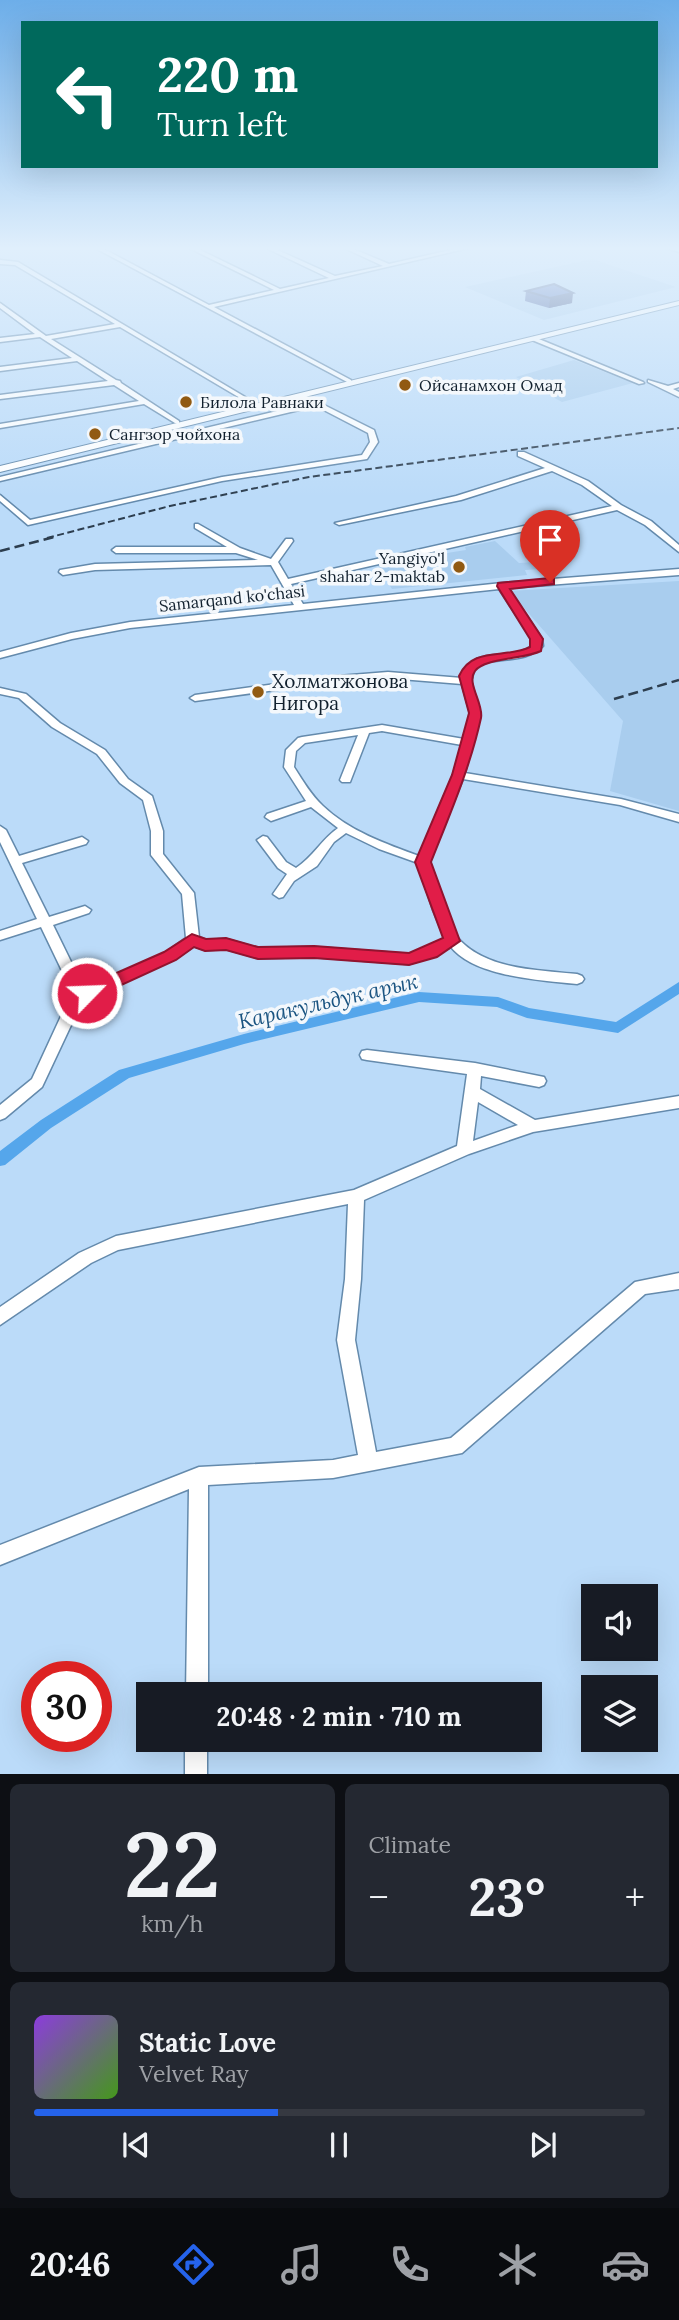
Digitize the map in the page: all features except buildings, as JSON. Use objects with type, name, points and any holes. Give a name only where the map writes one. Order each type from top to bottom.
[{"type":"main road","points":[[0,463],[213,416],[556,331]]},
{"type":"main road","points":[[0,469],[565,331]]},
{"type":"street","points":[[36,331],[177,422]]},
{"type":"street","points":[[0,340],[84,331]]},
{"type":"street","points":[[129,331],[254,404]]},
{"type":"street","points":[[253,331],[349,381]]},
{"type":"street","points":[[534,339],[641,383]]},
{"type":"street","points":[[0,369],[78,359]]},
{"type":"street","points":[[650,381],[668,387],[679,395]]},
{"type":"street","points":[[0,397],[118,382]]},
{"type":"street","points":[[668,387],[679,385]]},
{"type":"street","points":[[0,497],[28,523],[222,479],[364,457],[374,442],[371,432],[302,396]]},
{"type":"street","points":[[0,426],[146,402]]},
{"type":"street","points":[[0,480],[317,404]]},
{"type":"street","points":[[521,454],[585,483],[618,507],[648,523],[679,549]]},
{"type":"street","points":[[339,523],[458,498],[553,468]]},
{"type":"street","points":[[286,582],[618,507]]},
{"type":"street","points":[[198,526],[237,550],[274,562],[300,607]]},
{"type":"street","points":[[274,562],[289,541]]},
{"type":"street","points":[[116,550],[237,550]]},
{"type":"street","points":[[63,572],[95,567],[274,562]]},
{"type":"street","name":"Samarqand ko'chasi","points":[[0,655],[110,628],[502,586],[679,572]]},
{"type":"street","points":[[502,586],[537,639],[538,646],[527,653],[477,661],[470,667],[466,681],[475,713],[468,743],[459,775],[423,862],[452,941],[468,954],[503,969],[577,979]]},
{"type":"street","points":[[195,698],[388,675],[466,681]]},
{"type":"street","points":[[0,691],[22,696],[56,725],[101,752],[124,781],[148,798],[157,831],[157,855],[188,893],[192,940]]},
{"type":"street","points":[[423,862],[346,828],[313,802],[289,767],[291,750],[302,740],[382,728],[468,743]]},
{"type":"street","points":[[346,780],[365,731]]},
{"type":"street","points":[[459,775],[621,802],[679,818]]},
{"type":"street","points":[[271,817],[313,802]]},
{"type":"street","points":[[279,894],[296,874],[313,863],[330,839],[346,828]]},
{"type":"street","points":[[0,830],[70,974]]},
{"type":"street","points":[[263,840],[282,865],[296,874]]},
{"type":"street","points":[[15,861],[82,841]]},
{"type":"street","points":[[0,936],[85,910]]},
{"type":"street","points":[[192,940],[205,945],[226,944],[258,953],[314,952],[409,959],[452,941]]},
{"type":"street","points":[[0,1114],[37,1083],[67,1018],[87,993],[170,956],[192,940]]},
{"type":"street","points":[[367,1055],[475,1069],[539,1081]]},
{"type":"street","points":[[464,1150],[475,1069]]},
{"type":"street","points":[[471,1091],[533,1126]]},
{"type":"street","points":[[0,1317],[85,1258],[116,1243],[356,1196],[464,1150],[533,1126],[679,1102]]},
{"type":"street","points":[[356,1196],[353,1279],[346,1340],[369,1462]]},
{"type":"street","points":[[0,1555],[199,1476],[333,1469],[454,1446],[641,1287],[679,1281]]},
{"type":"street","points":[[197,1682],[199,1476]]},
{"type":"street","points":[[196,1774],[197,1752]]},
{"type":"shaded area","points":[[574,360],[633,383],[562,402],[516,377]]},
{"type":"shaded area","name":"Yangiyo'l shahar 2-maktab","points":[[495,541],[519,563],[536,562],[541,569],[525,570],[527,575],[392,589],[377,564],[466,550],[465,547]]},
{"type":"shaded area","points":[[679,581],[679,811],[610,791],[623,721],[509,591]]},
{"type":"waterway","name":"Каракульдук арык","points":[[0,1160],[46,1124],[124,1074],[244,1039],[419,997],[498,1002],[527,1013],[618,1028],[679,987]]},
{"type":"railway","points":[[47,538],[170,506],[309,477],[679,428]]},
{"type":"railway","points":[[0,551],[54,537]]},
{"type":"railway","points":[[614,699],[679,680]]},
{"type":"place","name":"Ойсанамхон Омад","points":[[405,385]]},
{"type":"place","name":"Билола Равнаки","points":[[186,402]]},
{"type":"place","name":"Сангзор чойхона","points":[[95,434]]},
{"type":"place","name":"Yangiyo'l shahar 2-maktab","points":[[459,567]]},
{"type":"place","name":"Холматжонова Нигора","points":[[258,692]]},
{"type":"route","points":[[87,993],[170,956],[192,940],[205,945],[226,944],[258,953],[314,952],[409,959],[452,941],[423,862],[459,775],[475,713],[466,676],[477,661],[527,653],[537,648],[537,639],[502,586],[550,582]]}]
